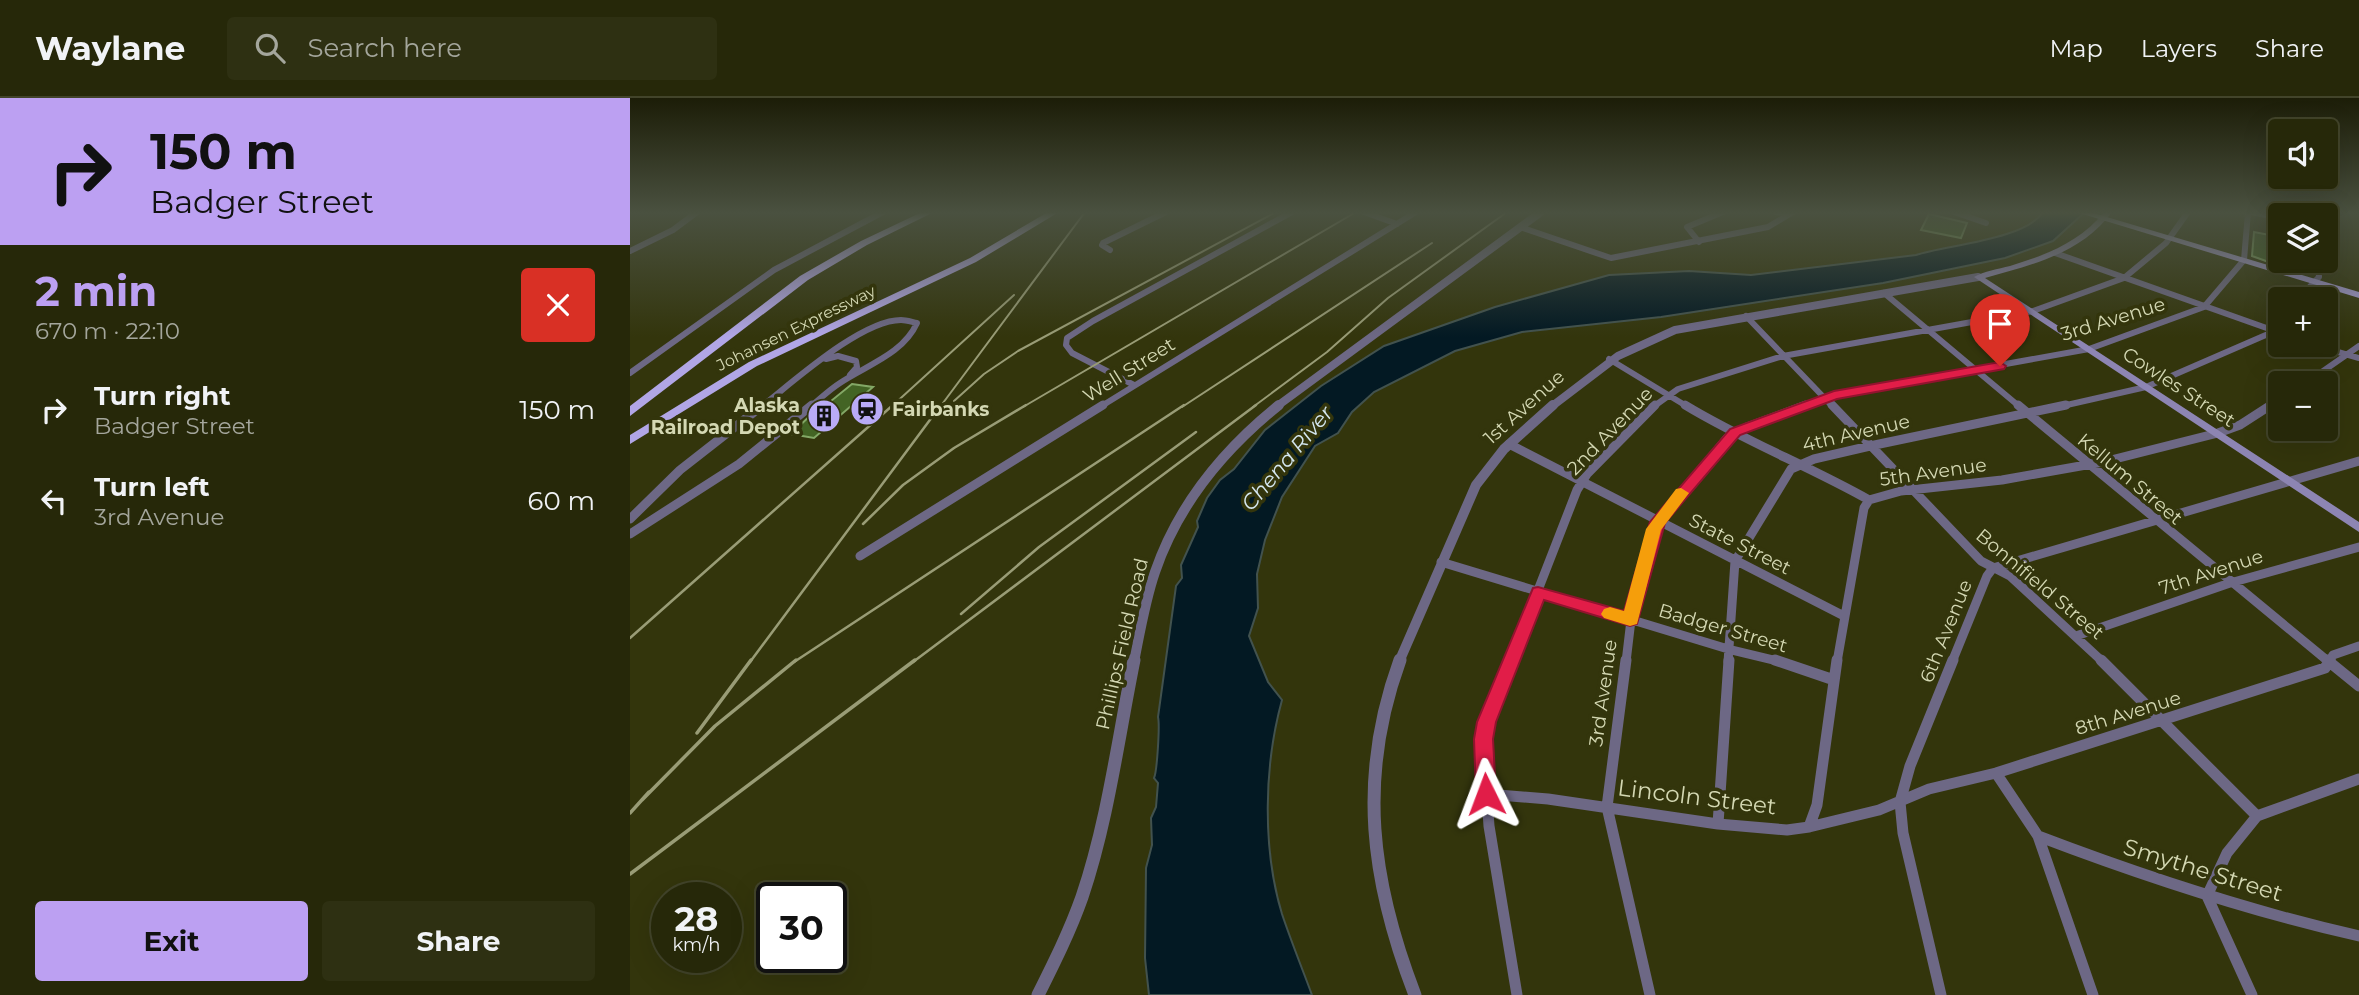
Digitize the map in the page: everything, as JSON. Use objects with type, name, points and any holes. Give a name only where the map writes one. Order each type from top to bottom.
[{"type":"highway","name":"Johansen Expressway","points":[[630,412],[804,278],[845,254]]},
{"type":"highway","name":"Johansen Expressway","points":[[630,440],[753,364],[983,254]]},
{"type":"main road","name":"1st Avenue","points":[[1978,276],[2052,254]]},
{"type":"main road","points":[[2223,254],[2359,295]]},
{"type":"main road","name":"Cowles Street","points":[[1978,276],[2359,528]]},
{"type":"street","points":[[630,373],[774,270],[804,254]]},
{"type":"street","points":[[1135,385],[1072,353],[1066,345],[1067,338],[1216,254]]},
{"type":"street","name":"Well Street","points":[[860,556],[1348,254]]},
{"type":"street","name":"Phillips Field Road","points":[[1038,995],[1063,949],[1085,890],[1149,593],[1164,546],[1184,508],[1217,462],[1262,417],[1484,254]]},
{"type":"street","points":[[1599,254],[1611,258],[1634,254]]},
{"type":"street","points":[[2057,254],[2268,329]]},
{"type":"street","name":"2nd Avenue","points":[[1517,995],[1489,827],[1483,739],[1487,722],[1581,482],[1623,437],[1668,395],[1689,384],[1783,356],[2033,312],[2124,278],[2151,254]]},
{"type":"street","points":[[2244,254],[2244,260]]},
{"type":"street","name":"3rd Avenue","points":[[1650,995],[1607,807],[1630,620],[1658,522],[1735,432],[1824,398],[2089,349],[2204,307],[2244,260]]},
{"type":"street","points":[[2310,287],[2319,277],[2319,273]]},
{"type":"street","name":"1st Avenue","points":[[1415,995],[1383,901],[1373,841],[1373,775],[1383,710],[1390,686],[1469,498],[1492,462],[1509,444],[1609,359],[1643,341],[1670,331],[1746,316],[1978,276]]},
{"type":"street","name":"Kellum Street","points":[[1884,293],[2230,583],[2359,686]]},
{"type":"street","name":"Bonnifield Street","points":[[1746,316],[1981,561],[2010,576],[2076,636],[2164,720],[2257,816]]},
{"type":"street","points":[[630,519],[680,470],[848,341],[883,324],[900,320],[917,323],[912,334],[878,363],[846,379]]},
{"type":"street","name":"4th Avenue","points":[[1718,824],[1735,561],[1791,469],[1800,463],[1870,446],[2146,387],[2268,336]]},
{"type":"street","points":[[2324,371],[2359,346]]},
{"type":"street","points":[[2338,352],[2359,358]]},
{"type":"street","points":[[630,534],[739,464],[846,379],[857,367],[853,359],[834,356],[815,364]]},
{"type":"street","points":[[1609,359],[1735,432],[1869,500]]},
{"type":"street","name":"5th Avenue","points":[[1810,827],[1816,804],[1844,616],[1864,508],[1869,500],[1913,490],[2001,480],[2088,465],[2218,433],[2240,425],[2268,408]]},
{"type":"street","name":"State Street","points":[[1509,444],[1844,616]]},
{"type":"street","name":"6th Avenue","points":[[1941,995],[1902,833],[1899,802],[1910,766],[1987,576],[1993,568],[2155,519],[2292,483],[2359,461]]},
{"type":"street","name":"7th Avenue","points":[[2076,636],[2230,583],[2359,547]]},
{"type":"street","name":"Badger Street","points":[[1441,562],[1728,649],[1786,663],[1834,680]]},
{"type":"street","name":"8th Avenue","points":[[1899,802],[1929,789],[1996,773],[2325,668],[2333,655],[2359,646]]},
{"type":"street","points":[[1996,773],[2038,836],[2093,995]]},
{"type":"street","points":[[2252,995],[2207,896],[2214,876],[2246,826],[2257,816],[2359,779]]},
{"type":"street","name":"Lincoln Street","points":[[1486,794],[1607,807],[1718,824],[1787,830],[1879,810],[1899,802]]},
{"type":"street","name":"Smythe Street","points":[[2038,836],[2118,867],[2207,896],[2359,936]]},
{"type":"water","name":"Chena River","points":[[2017,254],[1883,283],[1661,317],[1522,332],[1455,351],[1374,392],[1352,412],[1338,433],[1315,446],[1282,497],[1265,540],[1257,574],[1258,608],[1249,636],[1268,682],[1282,700],[1269,779],[1268,834],[1282,914],[1312,995],[1149,995],[1145,958],[1146,868],[1152,845],[1151,818],[1156,807],[1158,783],[1154,778],[1158,717],[1176,586],[1182,578],[1181,565],[1198,527],[1197,521],[1207,498],[1265,430],[1321,386],[1384,346],[1495,307],[1609,275],[1689,271],[1751,275],[1916,255]]},
{"type":"building","points":[[2252,254],[2268,254],[2268,262],[2252,256]]},
{"type":"building","name":"Alaska Railroad Depot","points":[[852,384],[873,387],[814,438],[791,434],[817,409],[820,410]]},
{"type":"railway","points":[[940,407],[1054,254]]},
{"type":"railway","points":[[954,401],[984,374],[1018,351],[1198,254]]},
{"type":"railway","points":[[1023,407],[1285,254]]},
{"type":"railway","points":[[1182,407],[1415,254]]},
{"type":"railway","points":[[1253,407],[1327,352],[1388,298],[1449,254]]},
{"type":"railway","points":[[891,407],[1014,295]]},
{"type":"railway","points":[[630,638],[893,405]]},
{"type":"railway","points":[[750,662],[941,405]]},
{"type":"railway","points":[[863,524],[903,485],[954,448],[1026,405]]},
{"type":"railway","points":[[794,662],[1184,405]]},
{"type":"railway","points":[[913,662],[1256,405]]},
{"type":"railway","points":[[961,614],[1039,547],[1196,432]]},
{"type":"railway","points":[[697,733],[751,660]]},
{"type":"railway","points":[[642,800],[715,726],[796,660]]},
{"type":"railway","points":[[630,874],[915,660]]},
{"type":"railway","points":[[630,813],[649,792]]},
{"type":"slow traffic","points":[[1610,614],[1630,620],[1654,529],[1681,493]]},
{"type":"place","name":"Fairbanks","points":[[867,409]]},
{"type":"place","name":"Alaska Railroad Depot","points":[[824,416]]},
{"type":"route","points":[[1486,794],[1483,739],[1487,722],[1538,593],[1630,620],[1654,529],[1727,438],[1735,432],[1834,395],[2000,366]]}]
